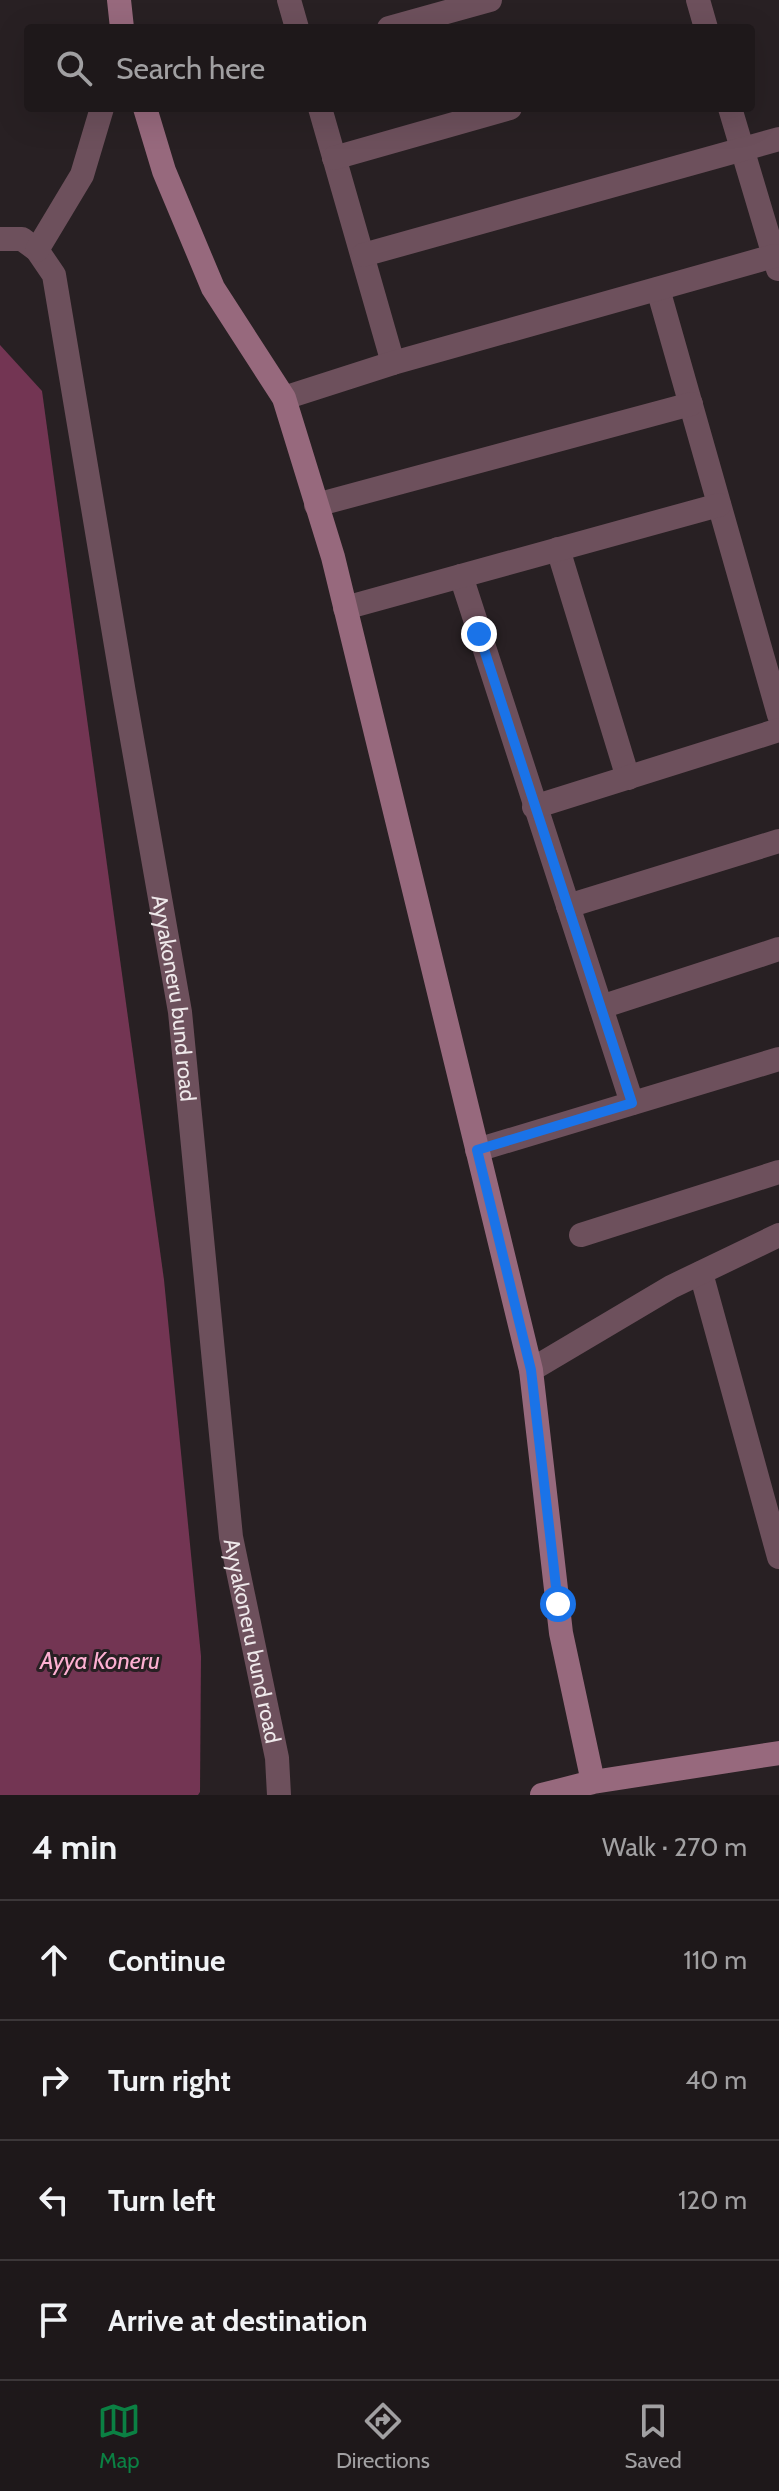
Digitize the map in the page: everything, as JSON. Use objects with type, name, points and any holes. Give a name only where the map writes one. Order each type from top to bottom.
[{"type":"street","points":[[119,0],[122,24]]},
{"type":"street","points":[[289,0],[296,24]]},
{"type":"street","points":[[403,24],[490,0]]},
{"type":"street","points":[[698,0],[705,24]]},
{"type":"street","points":[[0,239],[22,239],[37,250],[82,175],[101,112]]},
{"type":"street","points":[[146,112],[164,171],[213,288],[284,398],[333,557],[531,1370],[561,1633],[593,1782]]},
{"type":"street","points":[[321,112],[393,363]]},
{"type":"street","points":[[334,158],[496,112]]},
{"type":"street","points":[[284,398],[393,363],[658,289],[777,263],[731,112]]},
{"type":"street","points":[[363,255],[779,139]]},
{"type":"street","name":"Ayyakoneru bund road","points":[[37,250],[54,275],[180,1012],[231,1537],[277,1758],[279,1795]]},
{"type":"street","points":[[658,289],[779,715]]},
{"type":"street","points":[[316,505],[691,404]]},
{"type":"street","points":[[345,608],[719,505]]},
{"type":"street","points":[[558,549],[628,778]]},
{"type":"street","points":[[461,576],[632,1103]]},
{"type":"street","points":[[534,807],[779,730]]},
{"type":"street","points":[[568,906],[779,841]]},
{"type":"street","points":[[601,1007],[779,949]]},
{"type":"street","points":[[477,1150],[779,1059]]},
{"type":"street","points":[[581,1235],[779,1172]]},
{"type":"street","points":[[531,1370],[671,1287],[779,1235]]},
{"type":"street","points":[[701,1273],[779,1557]]},
{"type":"street","points":[[542,1795],[593,1782],[779,1753]]},
{"type":"water","name":"Ayya Koneru","points":[[0,345],[42,391],[164,1280],[201,1656],[198,1795],[0,1795]]},
{"type":"route","points":[[479,634],[632,1103],[477,1150],[531,1370],[558,1604]]}]
